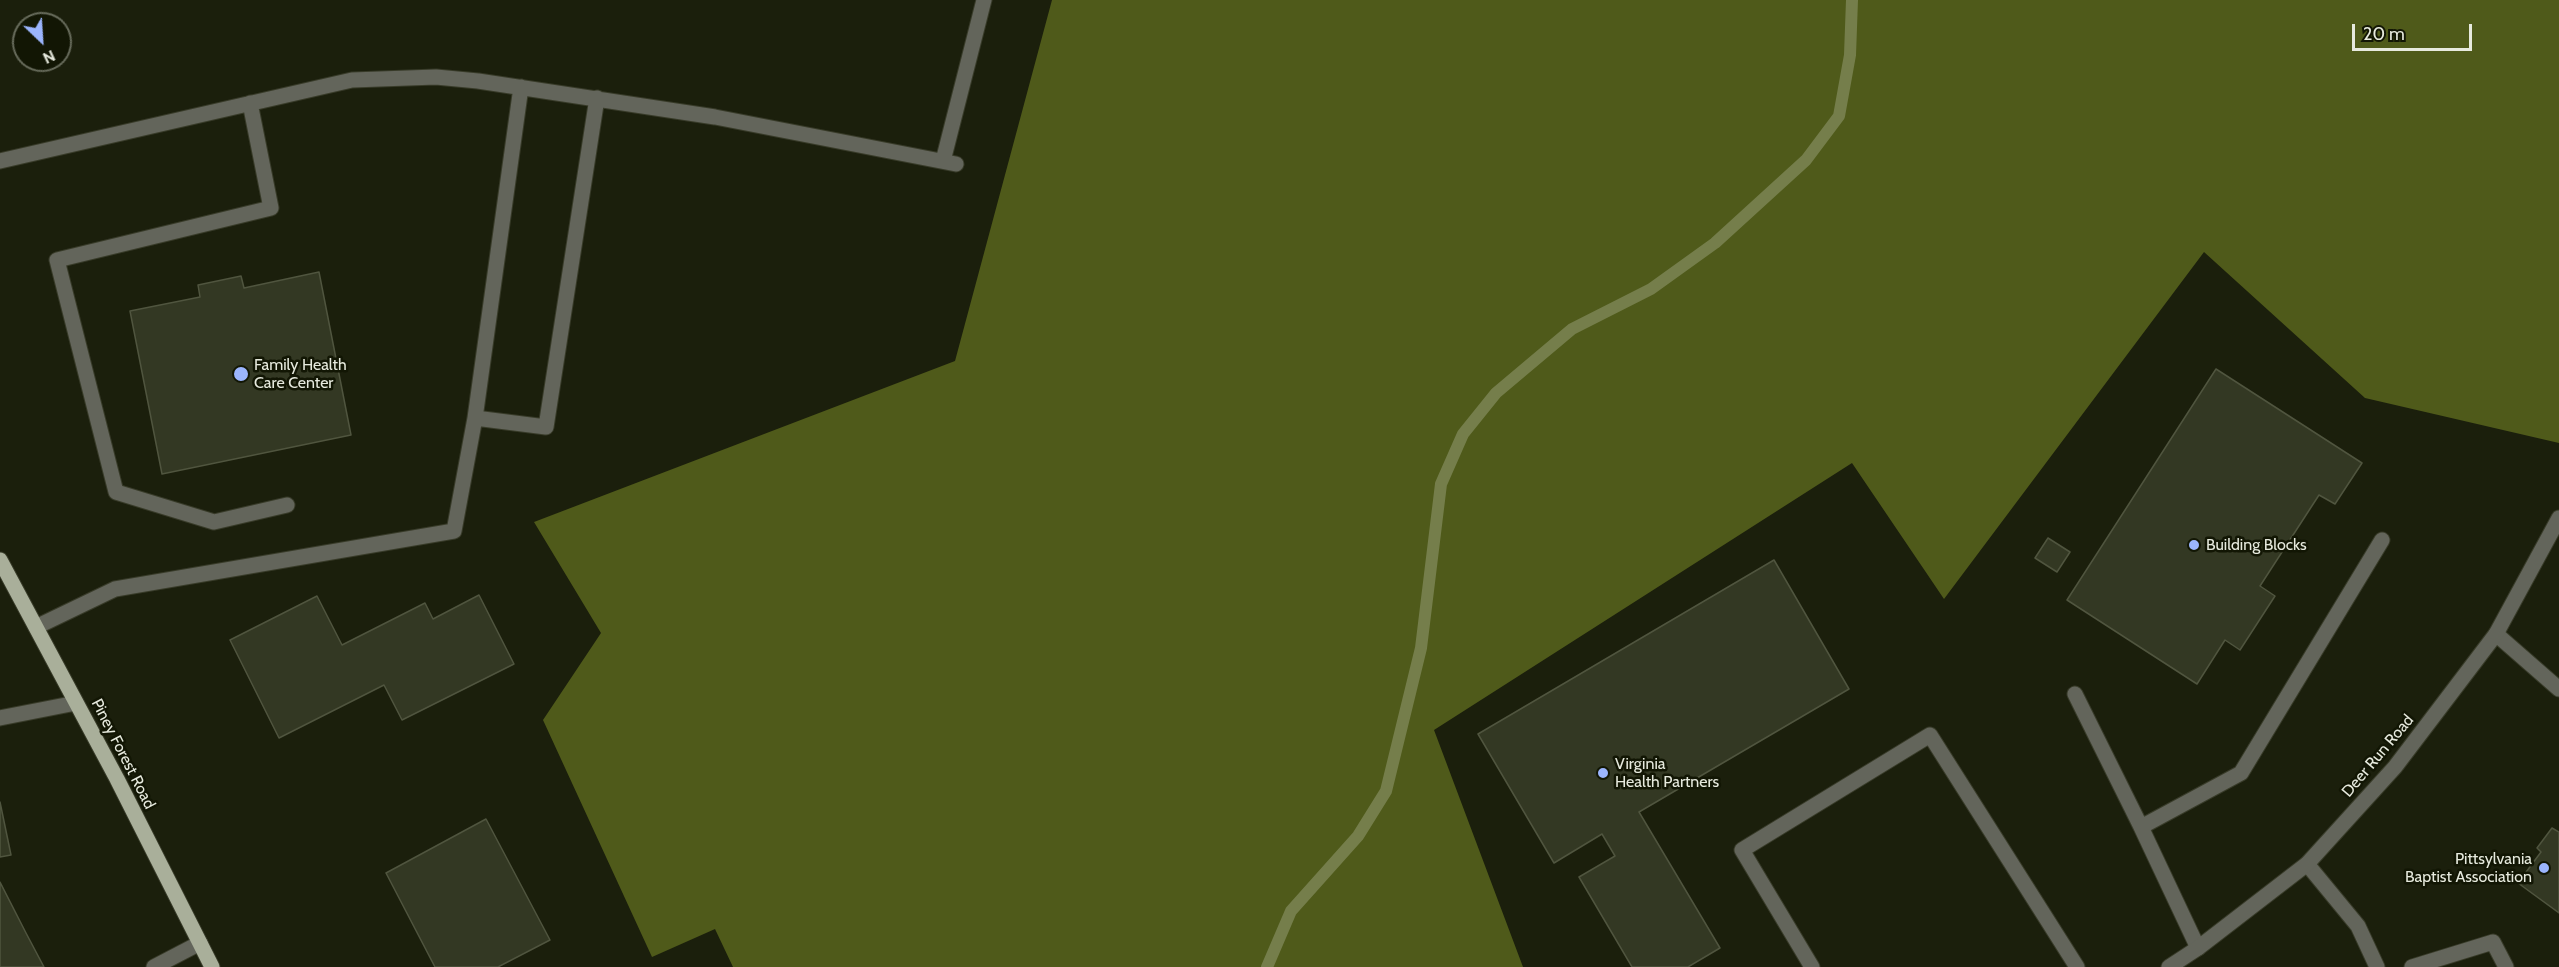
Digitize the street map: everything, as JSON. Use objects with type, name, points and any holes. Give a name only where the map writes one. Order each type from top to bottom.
[{"type":"main road","name":"Piney Forest Road","points":[[0,560],[212,967]]},
{"type":"street","points":[[0,161],[352,80],[436,77],[521,87],[715,117],[950,162],[984,0]]},
{"type":"street","points":[[36,627],[115,588],[454,531],[475,418],[521,87]]},
{"type":"street","points":[[475,418],[546,427],[597,98]]},
{"type":"street","points":[[250,103],[271,208],[57,260],[116,492],[214,522],[287,505]]},
{"type":"street","name":"Deer Run Road","points":[[2169,967],[2198,948],[2307,864],[2395,767],[2496,634],[2559,518]]},
{"type":"street","points":[[2141,827],[2241,773],[2382,540]]},
{"type":"street","points":[[2496,634],[2559,689]]},
{"type":"street","points":[[2075,694],[2198,948]]},
{"type":"street","points":[[0,718],[76,703]]},
{"type":"street","points":[[1812,967],[1742,849],[1930,735],[2077,967]]},
{"type":"street","points":[[2307,864],[2358,926],[2377,967]]},
{"type":"street","points":[[2412,967],[2493,942],[2506,967]]},
{"type":"street","points":[[154,967],[200,943]]},
{"type":"green space","points":[[1052,0],[2559,0],[2559,443],[2365,398],[2204,252],[1944,599],[1852,463],[1434,730],[1523,967],[733,967],[715,929],[652,957],[543,720],[601,633],[534,522],[955,361]]},
{"type":"building","points":[[319,272],[351,435],[162,474],[130,311],[200,297],[198,285],[241,276],[244,288]]},
{"type":"building","name":"Building Blocks","points":[[2216,369],[2362,463],[2335,504],[2319,495],[2260,586],[2275,596],[2240,650],[2225,640],[2197,684],[2067,600]]},
{"type":"building","points":[[2048,538],[2070,552],[2057,572],[2035,558]]},
{"type":"building","name":"Virginia Health Partners","points":[[1774,560],[1849,689],[1639,812],[1720,948],[1688,967],[1632,967],[1579,877],[1615,856],[1602,834],[1554,863],[1478,734]]},
{"type":"building","points":[[479,595],[514,664],[402,720],[384,685],[279,738],[230,640],[317,596],[342,645],[425,603],[433,619]]},
{"type":"building","points":[[0,802],[11,855],[0,857]]},
{"type":"building","points":[[486,819],[550,940],[498,967],[435,967],[386,873]]},
{"type":"building","name":"Pittsylvania Baptist Association","points":[[2552,828],[2559,832],[2559,913],[2518,883],[2541,852],[2537,848]]},
{"type":"building","points":[[0,882],[26,933],[44,967],[0,967]]},
{"type":"waterway","points":[[1267,967],[1291,911],[1358,836],[1386,791],[1421,648],[1441,484],[1463,434],[1496,393],[1572,329],[1651,289],[1715,243],[1806,160],[1839,116],[1850,55],[1852,0]]},
{"type":"place","name":"Family Health Care Center","points":[[241,374]]},
{"type":"place","name":"Building Blocks","points":[[2194,545]]},
{"type":"place","name":"Virginia Health Partners","points":[[1603,773]]},
{"type":"place","name":"Pittsylvania Baptist Association","points":[[2544,868]]}]
